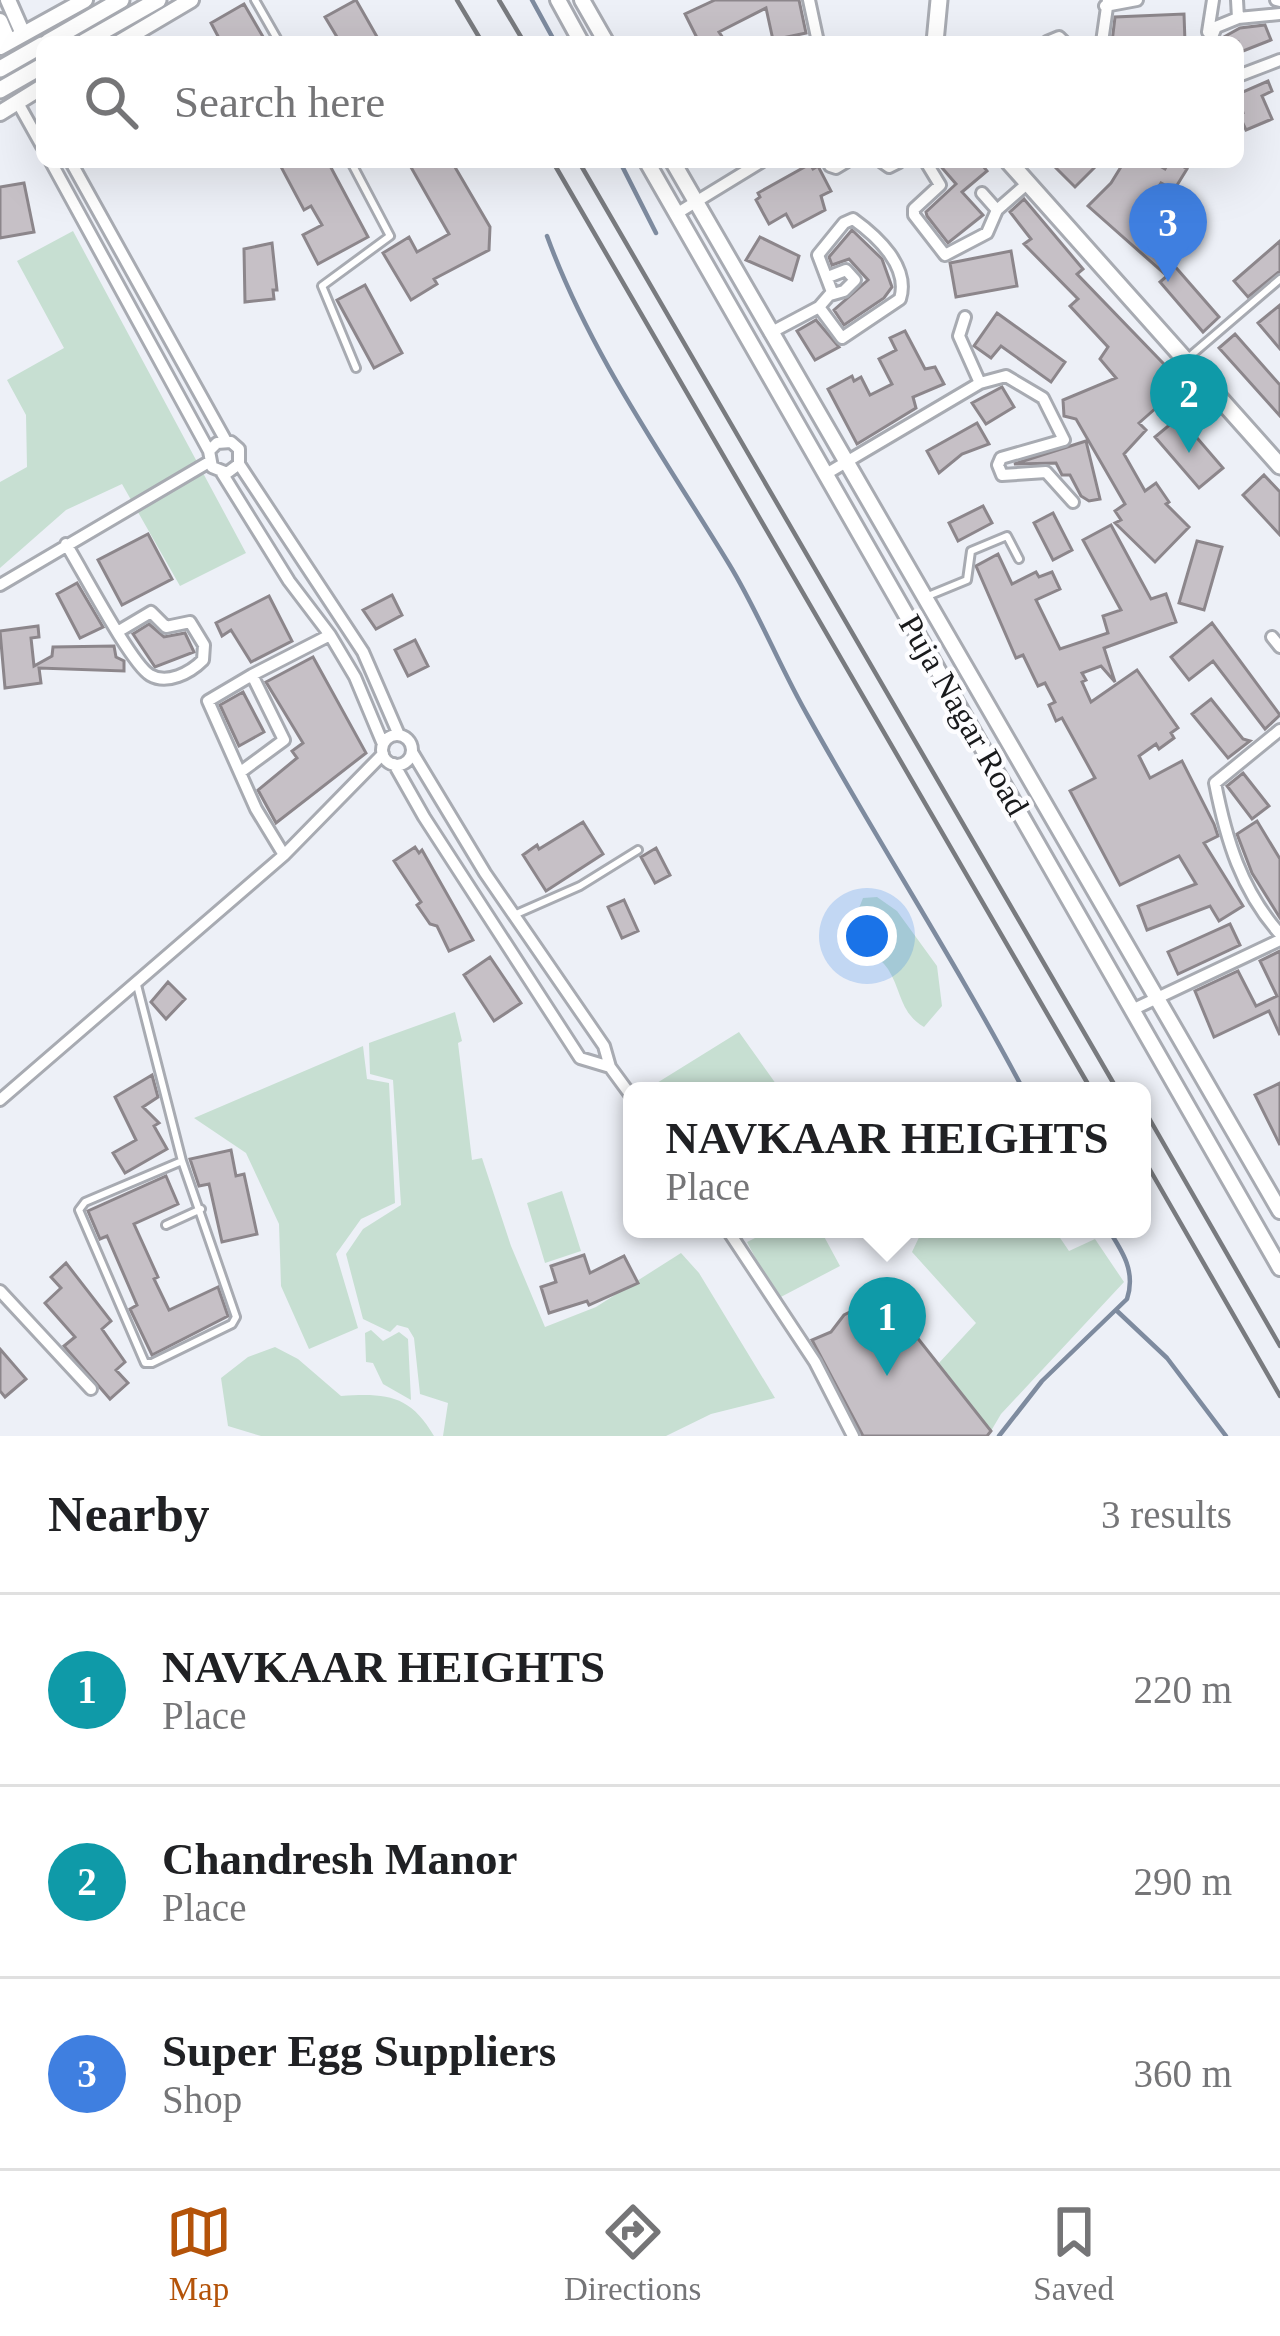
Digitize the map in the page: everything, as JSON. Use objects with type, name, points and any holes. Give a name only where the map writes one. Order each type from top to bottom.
[{"type":"main road","points":[[59,36],[121,0]]},
{"type":"main road","points":[[936,36],[939,0]]},
{"type":"main road","points":[[97,36],[162,5]]},
{"type":"main road","points":[[0,69],[36,49]]},
{"type":"main road","points":[[0,90],[36,69]]},
{"type":"main road","points":[[1015,168],[1280,466]]},
{"type":"street","points":[[8,0],[11,41]]},
{"type":"street","points":[[11,41],[85,0]]},
{"type":"street","points":[[127,36],[162,5],[191,0]]},
{"type":"street","points":[[558,0],[578,36]]},
{"type":"street","points":[[582,0],[603,36]]},
{"type":"street","points":[[809,0],[817,36]]},
{"type":"street","points":[[1103,36],[1106,4],[1137,0]]},
{"type":"street","points":[[1209,36],[1214,0]]},
{"type":"street","points":[[1238,0],[1238,18]]},
{"type":"street","points":[[1211,36],[1216,27],[1238,18],[1280,14]]},
{"type":"street","points":[[0,21],[11,41]]},
{"type":"street","points":[[1244,74],[1280,60]]},
{"type":"street","points":[[0,113],[36,91]]},
{"type":"street","points":[[18,103],[36,135]]},
{"type":"street","points":[[54,168],[209,457],[330,635],[355,677],[383,749],[466,884],[580,1058],[610,1067]]},
{"type":"street","points":[[74,168],[226,441],[239,449],[239,464],[363,652],[399,735],[410,743],[485,873],[578,1006],[623,1085]]},
{"type":"street","name":"Puja Nagar Road","points":[[650,168],[1280,1268]]},
{"type":"street","name":"Puja Nagar Road","points":[[676,168],[1280,1211]]},
{"type":"street","points":[[676,214],[751,168]]},
{"type":"street","points":[[930,168],[940,185],[914,208],[914,215],[944,255],[987,232],[997,210],[1028,183]]},
{"type":"street","points":[[982,193],[997,210]]},
{"type":"street","points":[[770,333],[819,307],[830,295],[832,286],[819,251],[853,219],[897,263],[904,286],[900,299],[842,338],[819,307]]},
{"type":"street","points":[[828,277],[846,270],[855,280],[844,291],[830,295]]},
{"type":"street","points":[[965,317],[959,336],[980,383]]},
{"type":"street","points":[[826,474],[980,383],[1006,376],[1043,398],[1064,441],[1001,458],[998,465],[1005,478],[1046,472],[1072,502]]},
{"type":"street","points":[[0,585],[209,457],[217,443],[226,441]]},
{"type":"street","points":[[222,473],[239,464]]},
{"type":"street","points":[[66,544],[119,631],[144,670],[172,678],[202,660],[203,645],[190,622],[166,627],[151,612],[119,631]]},
{"type":"street","points":[[289,581],[307,570]]},
{"type":"street","points":[[284,855],[256,809],[208,701],[330,635]]},
{"type":"street","points":[[242,771],[284,740],[252,675]]},
{"type":"street","points":[[1134,1009],[1280,937],[1244,882],[1226,837],[1215,783],[1280,730]]},
{"type":"street","points":[[0,1100],[284,855],[399,735]]},
{"type":"street","points":[[394,764],[403,763],[412,752]]},
{"type":"street","points":[[466,884],[485,873]]},
{"type":"street","points":[[554,1019],[578,1006]]},
{"type":"street","points":[[733,1238],[814,1362],[853,1436]]},
{"type":"street","points":[[0,1291],[91,1389]]},
{"type":"lane","points":[[255,0],[276,36]]},
{"type":"lane","points":[[354,168],[390,236],[322,286],[356,368]]},
{"type":"lane","points":[[1187,359],[1280,279]]},
{"type":"lane","points":[[925,597],[967,580],[971,551],[1007,536],[1019,559]]},
{"type":"lane","points":[[514,915],[580,886],[638,850]]},
{"type":"lane","points":[[136,982],[182,1161],[236,1317],[232,1324],[145,1363],[79,1210],[85,1202],[182,1161]]},
{"type":"lane","points":[[166,1225],[201,1209]]},
{"type":"green space","points":[[73,231],[246,553],[180,586],[122,484],[66,510],[0,568],[0,482],[27,467],[26,415],[7,380],[64,348],[17,261]]},
{"type":"green space","points":[[877,897],[897,911],[937,966],[942,1006],[924,1027],[905,1008],[888,969],[852,934],[863,898]]},
{"type":"green space","points":[[455,1012],[462,1041],[458,1043],[472,1160],[482,1158],[545,1327],[596,1307],[681,1253],[699,1273],[775,1398],[711,1414],[666,1436],[443,1436],[448,1403],[420,1394],[414,1338],[408,1328],[397,1325],[390,1332],[363,1319],[346,1254],[363,1229],[401,1205],[393,1080],[370,1074],[369,1043]]},
{"type":"green space","points":[[739,1032],[775,1082],[658,1082]]},
{"type":"green space","points":[[363,1046],[367,1079],[389,1083],[395,1203],[361,1219],[336,1254],[358,1328],[309,1349],[281,1286],[279,1224],[246,1153],[194,1118]]},
{"type":"green space","points":[[562,1191],[581,1251],[545,1263],[527,1203]]},
{"type":"green space","points":[[825,1238],[840,1266],[777,1299],[747,1242]]},
{"type":"green space","points":[[919,1238],[1060,1238],[1069,1251],[1095,1239],[1124,1282],[1001,1414],[991,1431],[938,1364],[976,1323],[912,1252]]},
{"type":"green space","points":[[371,1330],[383,1341],[399,1332],[408,1339],[411,1400],[383,1384],[373,1363],[366,1362],[365,1333]]},
{"type":"green space","points":[[275,1347],[298,1359],[341,1396],[396,1399],[416,1412],[434,1436],[261,1436],[228,1426],[221,1378],[248,1357]]},
{"type":"building","points":[[356,0],[377,36],[336,36],[325,17]]},
{"type":"building","points":[[715,0],[799,0],[806,33],[772,36],[766,8],[719,32],[722,36],[696,36],[685,14]]},
{"type":"building","points":[[244,4],[263,36],[218,36],[211,23]]},
{"type":"building","points":[[1184,14],[1185,36],[1113,36],[1115,17]]},
{"type":"building","points":[[1265,25],[1271,40],[1244,51],[1244,36],[1226,36],[1240,28]]},
{"type":"building","points":[[1268,81],[1272,91],[1262,96],[1272,119],[1246,130],[1244,91]]},
{"type":"building","points":[[282,168],[331,168],[368,237],[318,264],[303,235],[322,225],[311,206],[304,210]]},
{"type":"building","points":[[411,168],[456,168],[490,227],[489,250],[434,279],[437,284],[411,300],[383,253],[409,237],[417,252],[449,234]]},
{"type":"building","points":[[803,168],[819,168],[831,191],[821,196],[825,210],[793,227],[786,214],[769,224],[756,200],[758,193]]},
{"type":"building","points":[[942,168],[987,171],[962,192],[983,215],[948,243],[926,212],[956,184]]},
{"type":"building","points":[[1056,168],[1094,168],[1075,187]]},
{"type":"building","points":[[1120,168],[1187,169],[1174,190],[1161,183],[1147,205],[1182,237],[1165,255],[1219,317],[1203,332],[1160,282],[1167,276],[1088,206]]},
{"type":"building","points":[[24,183],[34,232],[0,238],[0,187]]},
{"type":"building","points":[[1024,199],[1083,269],[1077,274],[1187,388],[1177,397],[1173,393],[1139,423],[1146,430],[1124,454],[1145,491],[1156,483],[1166,504],[1189,527],[1155,562],[1115,523],[1121,520],[1115,511],[1125,504],[1076,419],[1064,416],[1063,400],[1116,378],[1100,359],[1108,347],[1070,306],[1078,299],[1024,244],[1031,239],[1010,212]]},
{"type":"building","points":[[852,230],[882,259],[892,287],[884,298],[844,325],[834,310],[868,280],[849,259],[832,265],[829,257]]},
{"type":"building","points":[[760,237],[799,256],[792,280],[746,260]]},
{"type":"building","points":[[1280,241],[1280,271],[1248,297],[1234,281]]},
{"type":"building","points":[[272,243],[274,299],[245,302],[244,249]]},
{"type":"building","points":[[1011,251],[1017,286],[956,297],[950,263]]},
{"type":"building","points":[[365,285],[402,353],[374,368],[337,300]]},
{"type":"building","points":[[1280,305],[1280,349],[1258,323]]},
{"type":"building","points":[[997,313],[1065,362],[1051,382],[1001,346],[991,358],[974,346]]},
{"type":"building","points":[[816,320],[839,347],[815,360],[797,331]]},
{"type":"building","points":[[905,331],[925,369],[935,367],[944,384],[913,397],[916,408],[857,444],[828,389],[852,376],[854,381],[861,377],[870,395],[892,384],[879,359],[896,350],[890,338]]},
{"type":"building","points":[[1235,334],[1280,385],[1280,416],[1219,348]]},
{"type":"building","points":[[1002,387],[1014,407],[986,424],[972,403]]},
{"type":"building","points":[[1179,417],[1223,468],[1199,488],[1155,437]]},
{"type":"building","points":[[977,423],[989,444],[962,454],[939,473],[927,451]]},
{"type":"building","points":[[1086,441],[1100,499],[1089,501],[1081,496],[1070,475],[1062,475],[1056,463],[1014,464]]},
{"type":"building","points":[[1264,475],[1280,492],[1280,535],[1243,495]]},
{"type":"building","points":[[983,506],[992,523],[958,541],[949,523]]},
{"type":"building","points":[[1053,513],[1072,550],[1053,560],[1034,523]]},
{"type":"building","points":[[1111,525],[1151,599],[1166,594],[1176,622],[1104,648],[1115,682],[1101,666],[1082,673],[1086,680],[1082,682],[1091,702],[1137,670],[1178,728],[1171,733],[1174,738],[1159,749],[1156,744],[1139,756],[1150,778],[1182,761],[1214,824],[1218,836],[1204,843],[1243,906],[1219,921],[1210,906],[1147,930],[1138,906],[1196,884],[1179,856],[1120,885],[1070,791],[1095,778],[1062,718],[1056,721],[1049,705],[1055,702],[1045,683],[1038,686],[1023,655],[1016,658],[976,566],[998,554],[1012,584],[1036,572],[1039,577],[1052,572],[1060,589],[1036,600],[1060,649],[1108,633],[1103,616],[1121,610],[1083,540]]},
{"type":"building","points":[[148,534],[172,579],[122,605],[98,560]]},
{"type":"building","points":[[1197,541],[1222,547],[1204,610],[1179,603]]},
{"type":"building","points":[[77,583],[103,627],[80,638],[57,594]]},
{"type":"building","points":[[392,595],[402,615],[376,629],[363,610]]},
{"type":"building","points":[[269,596],[292,641],[251,662],[231,630],[222,636],[216,623]]},
{"type":"building","points":[[1212,623],[1280,715],[1265,729],[1213,661],[1189,680],[1171,657]]},
{"type":"building","points":[[149,624],[164,637],[185,633],[194,652],[155,667],[133,634]]},
{"type":"building","points":[[38,626],[39,637],[31,638],[34,666],[52,656],[53,647],[114,646],[116,657],[124,661],[124,671],[39,668],[41,683],[5,688],[0,631]]},
{"type":"building","points":[[415,640],[428,666],[408,676],[395,650]]},
{"type":"building","points":[[313,657],[366,753],[276,823],[258,790],[297,758],[292,751],[303,743],[266,682]]},
{"type":"building","points":[[243,692],[264,732],[239,746],[220,705]]},
{"type":"building","points":[[1211,699],[1243,739],[1250,741],[1228,758],[1192,714]]},
{"type":"building","points":[[1243,773],[1269,806],[1252,819],[1227,786]]},
{"type":"building","points":[[1257,821],[1280,859],[1280,918],[1252,873],[1237,834]]},
{"type":"building","points":[[583,822],[603,854],[546,891],[523,855]]},
{"type":"building","points":[[415,847],[419,853],[422,850],[473,940],[449,951],[437,926],[430,924],[417,905],[421,902],[394,861]]},
{"type":"building","points":[[656,848],[670,875],[655,883],[641,857]]},
{"type":"building","points":[[624,900],[638,931],[622,938],[608,907]]},
{"type":"building","points":[[1230,924],[1240,945],[1178,974],[1168,952]]},
{"type":"building","points":[[1280,951],[1280,1035],[1269,1011],[1214,1037],[1195,991],[1238,971],[1256,1006],[1277,996],[1260,961]]},
{"type":"building","points":[[490,957],[521,1003],[494,1021],[464,975]]},
{"type":"building","points":[[168,982],[185,999],[166,1019],[151,1002]]},
{"type":"building","points":[[152,1075],[158,1097],[143,1107],[159,1123],[154,1126],[167,1149],[125,1173],[113,1153],[136,1140],[115,1097]]},
{"type":"building","points":[[1280,1083],[1280,1145],[1255,1095]]},
{"type":"building","points":[[231,1150],[236,1176],[244,1174],[257,1234],[222,1242],[209,1184],[199,1186],[190,1159]]},
{"type":"building","points":[[166,1176],[178,1204],[134,1224],[158,1277],[154,1279],[169,1310],[218,1287],[228,1316],[152,1355],[130,1309],[137,1305],[107,1236],[100,1239],[88,1211]]},
{"type":"building","points":[[584,1255],[590,1273],[624,1256],[638,1283],[589,1305],[587,1301],[549,1313],[541,1287],[556,1282],[551,1266]]},
{"type":"building","points":[[66,1263],[111,1321],[102,1329],[125,1362],[116,1370],[128,1383],[110,1399],[64,1346],[75,1337],[45,1303],[61,1288],[51,1277]]},
{"type":"building","points":[[876,1299],[897,1312],[991,1431],[987,1436],[863,1436],[812,1340],[831,1332],[844,1315]]},
{"type":"building","points":[[0,1349],[26,1379],[5,1397],[0,1391]]},
{"type":"waterway","points":[[532,0],[552,36]]},
{"type":"waterway","points":[[623,168],[656,233]]},
{"type":"waterway","points":[[547,236],[606,363],[740,583],[809,718],[1019,1082]]},
{"type":"waterway","points":[[999,1436],[1042,1381],[1127,1299],[1129,1271],[1113,1238]]},
{"type":"waterway","points":[[1116,1310],[1167,1358],[1226,1436]]},
{"type":"railway","points":[[457,0],[478,36]]},
{"type":"railway","points":[[499,0],[520,36]]},
{"type":"railway","points":[[556,168],[1087,1082]]},
{"type":"railway","points":[[582,168],[1113,1082]]},
{"type":"railway","points":[[1151,1122],[1280,1346]]},
{"type":"railway","points":[[1151,1172],[1280,1396]]},
{"type":"place","name":"Super Egg Suppliers","points":[[1168,282]]},
{"type":"place","name":"Chandresh Manor","points":[[1189,453]]},
{"type":"place","name":"NAVKAAR HEIGHTS","points":[[887,1376]]}]
